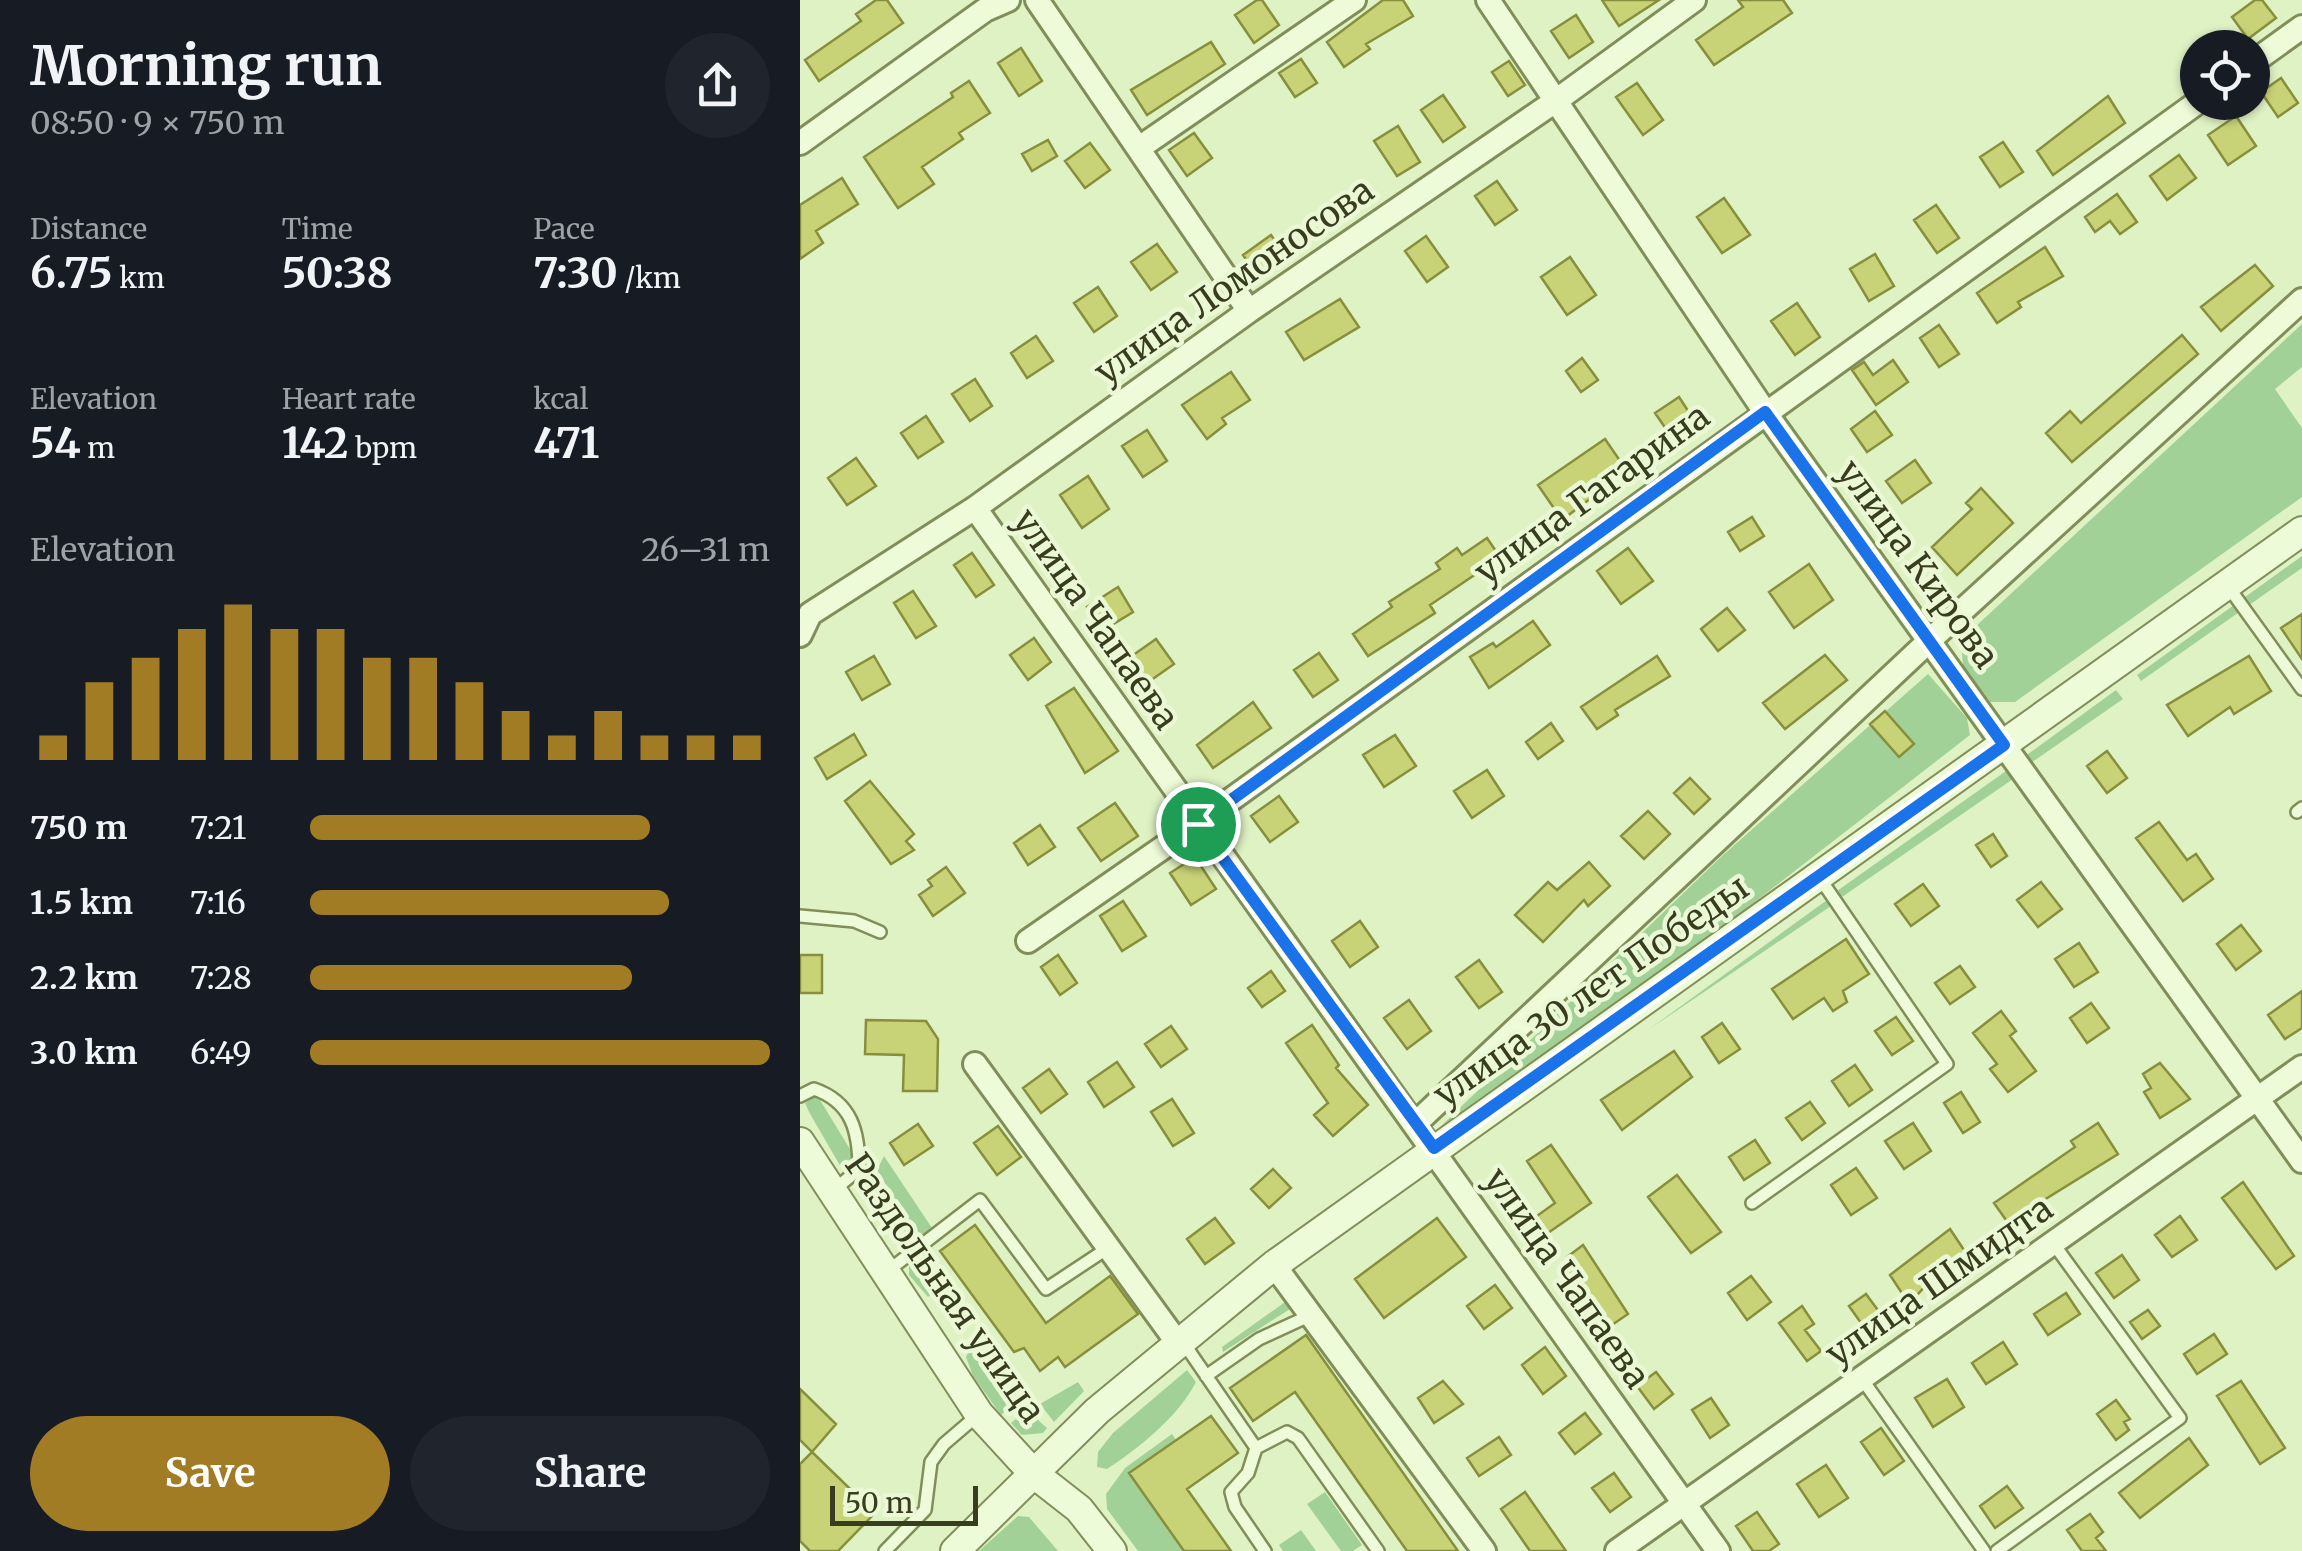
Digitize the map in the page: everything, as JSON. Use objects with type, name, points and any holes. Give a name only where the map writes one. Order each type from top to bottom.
[{"type":"street","points":[[800,143],[985,10],[1008,0]]},
{"type":"street","points":[[1037,0],[1249,310]]},
{"type":"street","points":[[1139,148],[1354,0]]},
{"type":"street","name":"улица Кирова","points":[[1488,0],[1765,412],[2302,1161]]},
{"type":"street","name":"улица Ломоносова","points":[[805,624],[976,508],[1249,310],[1557,100],[1694,0]]},
{"type":"street","points":[[2270,50],[2302,27]]},
{"type":"street","name":"улица Гагарина","points":[[1028,941],[1198,824],[2180,115]]},
{"type":"street","name":"улица 30 лет Победы","points":[[1415,1124],[1930,640],[2302,300]]},
{"type":"street","name":"улица Чапаева","points":[[976,508],[1718,1551]]},
{"type":"street","name":"улица 30 лет Победы","points":[[956,1551],[1011,1500],[1033,1472],[1179,1340],[1274,1265],[2302,531]]},
{"type":"street","points":[[976,1064],[1179,1340]]},
{"type":"street","name":"улица Шмидта","points":[[1616,1551],[2302,1067]]},
{"type":"street","name":"Раздольная улица","points":[[800,1142],[979,1414],[1033,1472],[1079,1509],[1112,1551]]},
{"type":"street","points":[[1274,1265],[1484,1551]]},
{"type":"lane","points":[[2227,585],[2302,689]]},
{"type":"lane","points":[[1752,1203],[1948,1064],[1819,877]]},
{"type":"lane","points":[[800,916],[854,921],[880,932]]},
{"type":"lane","points":[[800,1096],[814,1089],[834,1096],[859,1135],[859,1169],[832,1191]]},
{"type":"lane","points":[[885,1273],[980,1200],[1046,1289],[1108,1248]]},
{"type":"lane","points":[[1997,1551],[2180,1418],[2054,1243]]},
{"type":"lane","points":[[1206,1376],[1259,1339],[1311,1315]]},
{"type":"lane","points":[[1179,1340],[1256,1448]]},
{"type":"lane","points":[[1862,1379],[1984,1551]]},
{"type":"lane","points":[[885,1551],[925,1510],[932,1462],[944,1444],[979,1414]]},
{"type":"lane","points":[[1266,1551],[1231,1498],[1233,1488],[1249,1470],[1256,1448],[1281,1432],[1298,1438],[1378,1551]]},
{"type":"green space","points":[[2302,324],[2302,367],[2275,389],[2302,428],[2302,497],[2015,702],[1990,702],[1963,666],[1961,640]]},
{"type":"green space","points":[[2302,556],[2302,568],[2141,681],[2137,675]]},
{"type":"green space","points":[[1928,674],[1967,718],[1970,735],[1626,1002],[1441,1126],[1723,855]]},
{"type":"green space","points":[[2116,690],[2123,699],[2028,765],[2024,757]]},
{"type":"green space","points":[[2006,771],[2013,779],[1842,897],[1837,891]]},
{"type":"green space","points":[[1827,900],[1831,906],[1648,1030]]},
{"type":"green space","points":[[817,1095],[856,1159],[852,1167],[842,1169],[809,1112],[805,1103]]},
{"type":"green space","points":[[884,1156],[934,1231],[913,1245],[901,1226],[898,1204],[877,1170]]},
{"type":"green space","points":[[867,1174],[890,1206],[874,1214],[857,1182]]},
{"type":"green space","points":[[915,1262],[936,1290],[928,1297],[909,1275],[909,1266]]},
{"type":"green space","points":[[1285,1302],[1292,1305],[1290,1309],[1223,1352],[1222,1347]]},
{"type":"green space","points":[[974,1340],[1020,1398],[1001,1415],[973,1376],[966,1357]]},
{"type":"green space","points":[[1187,1370],[1196,1382],[1169,1419],[1107,1469],[1097,1467],[1098,1452],[1113,1433]]},
{"type":"green space","points":[[1078,1382],[1084,1391],[1054,1422],[1040,1404]]},
{"type":"green space","points":[[1027,1410],[1047,1428],[1043,1433],[1022,1435],[1011,1423]]},
{"type":"green space","points":[[1172,1434],[1176,1440],[1129,1474],[1184,1551],[1138,1551],[1107,1509],[1106,1494],[1125,1468]]},
{"type":"green space","points":[[1325,1492],[1362,1545],[1353,1551],[1341,1551],[1307,1504]]},
{"type":"green space","points":[[1018,1516],[1029,1517],[1058,1551],[979,1551]]},
{"type":"green space","points":[[1301,1530],[1316,1551],[1283,1551],[1279,1545]]},
{"type":"building","points":[[876,0],[887,0],[903,23],[819,81],[805,60],[861,21],[856,14]]},
{"type":"building","points":[[1262,0],[1279,25],[1254,43],[1235,15]]},
{"type":"building","points":[[1383,0],[1403,0],[1413,16],[1366,44],[1370,49],[1344,67],[1327,42]]},
{"type":"building","points":[[1602,0],[1659,0],[1619,26]]},
{"type":"building","points":[[1738,0],[1783,0],[1792,13],[1714,65],[1696,40],[1743,7]]},
{"type":"building","points":[[2255,0],[2262,0],[2276,18],[2260,30],[2241,30],[2232,17]]},
{"type":"building","points":[[1576,15],[1593,42],[1569,58],[1551,31]]},
{"type":"building","points":[[1211,42],[1225,64],[1147,115],[1131,90]]},
{"type":"building","points":[[1021,48],[1042,81],[1019,96],[998,63]]},
{"type":"building","points":[[1301,59],[1317,83],[1295,97],[1279,73]]},
{"type":"building","points":[[1509,61],[1525,85],[1508,96],[1492,72]]},
{"type":"building","points":[[2281,78],[2298,103],[2278,117],[2270,105],[2270,86]]},
{"type":"building","points":[[969,81],[990,113],[959,133],[963,139],[922,167],[934,184],[898,208],[864,157],[953,97],[951,93]]},
{"type":"building","points":[[1637,83],[1663,120],[1643,135],[1616,97]]},
{"type":"building","points":[[1443,95],[1465,127],[1443,142],[1421,110]]},
{"type":"building","points":[[2108,96],[2125,123],[2053,175],[2037,151]]},
{"type":"building","points":[[2230,120],[2239,120],[2256,146],[2228,165],[2208,135]]},
{"type":"building","points":[[1398,126],[1420,162],[1397,176],[1374,141]]},
{"type":"building","points":[[1194,133],[1212,158],[1187,176],[1169,150]]},
{"type":"building","points":[[1048,140],[1057,156],[1032,171],[1022,154]]},
{"type":"building","points":[[2003,142],[2023,172],[2000,187],[1980,157]]},
{"type":"building","points":[[1090,143],[1110,170],[1085,188],[1065,161]]},
{"type":"building","points":[[2179,155],[2196,178],[2167,200],[2150,176]]},
{"type":"building","points":[[842,178],[858,204],[816,231],[823,243],[800,259],[800,205]]},
{"type":"building","points":[[1497,181],[1517,210],[1495,225],[1475,196]]},
{"type":"building","points":[[2117,194],[2137,222],[2120,234],[2110,221],[2095,232],[2085,217]]},
{"type":"building","points":[[1724,198],[1750,235],[1722,253],[1697,217]]},
{"type":"building","points":[[1936,205],[1959,238],[1937,253],[1914,220]]},
{"type":"building","points":[[1271,235],[1288,259],[1260,279],[1243,255]]},
{"type":"building","points":[[1426,236],[1448,267],[1427,282],[1405,251]]},
{"type":"building","points":[[1157,244],[1177,272],[1151,290],[1131,262]]},
{"type":"building","points":[[2045,247],[2063,276],[2018,302],[2021,307],[1997,323],[1977,293]]},
{"type":"building","points":[[1875,254],[1894,286],[1869,301],[1850,269]]},
{"type":"building","points":[[1570,257],[1596,295],[1567,315],[1541,277]]},
{"type":"building","points":[[2255,265],[2273,286],[2221,331],[2201,307]]},
{"type":"building","points":[[1098,287],[1117,316],[1094,332],[1074,303]]},
{"type":"building","points":[[1340,299],[1359,327],[1304,360],[1286,332]]},
{"type":"building","points":[[1797,303],[1820,337],[1795,355],[1771,321]]},
{"type":"building","points":[[1939,325],[1959,354],[1939,367],[1920,338]]},
{"type":"building","points":[[2182,335],[2198,354],[2072,462],[2046,433],[2070,411],[2081,423]]},
{"type":"building","points":[[1036,336],[1053,361],[1027,378],[1011,353]]},
{"type":"building","points":[[1582,358],[1598,380],[1581,392],[1566,371]]},
{"type":"building","points":[[1893,360],[1908,382],[1876,405],[1852,370],[1864,362],[1873,375]]},
{"type":"building","points":[[1231,372],[1250,400],[1222,418],[1226,424],[1207,439],[1182,405]]},
{"type":"building","points":[[975,379],[992,406],[970,421],[952,394]]},
{"type":"building","points":[[1679,397],[1696,423],[1673,439],[1655,413]]},
{"type":"building","points":[[1875,411],[1892,435],[1867,452],[1851,429]]},
{"type":"building","points":[[926,416],[943,442],[918,458],[901,433]]},
{"type":"building","points":[[1147,430],[1167,461],[1143,477],[1122,446]]},
{"type":"building","points":[[1605,439],[1627,471],[1562,520],[1538,485]]},
{"type":"building","points":[[856,458],[876,486],[847,505],[828,478]]},
{"type":"building","points":[[1915,460],[1931,483],[1902,503],[1886,481]]},
{"type":"building","points":[[1088,476],[1109,509],[1082,528],[1060,495]]},
{"type":"building","points":[[1981,488],[2013,523],[1957,575],[1932,547],[1972,509],[1966,503]]},
{"type":"building","points":[[1752,517],[1764,536],[1740,551],[1728,532]]},
{"type":"building","points":[[1487,538],[1504,563],[1486,575],[1482,570],[1430,605],[1435,613],[1368,656],[1353,634],[1392,607],[1389,602],[1440,569],[1436,563],[1457,548],[1462,555]]},
{"type":"building","points":[[1628,548],[1653,581],[1621,604],[1597,571]]},
{"type":"building","points":[[972,553],[994,585],[976,597],[954,565]]},
{"type":"building","points":[[1809,564],[1833,600],[1794,628],[1769,592]]},
{"type":"building","points":[[1118,587],[1133,612],[1102,631],[1087,607]]},
{"type":"building","points":[[913,591],[936,626],[916,638],[894,603]]},
{"type":"building","points":[[1727,608],[1745,630],[1718,651],[1701,629]]},
{"type":"building","points":[[2302,614],[2302,659],[2281,628]]},
{"type":"building","points":[[1533,621],[1550,645],[1489,688],[1470,657],[1493,643],[1496,647]]},
{"type":"building","points":[[1034,638],[1051,662],[1028,680],[1010,655]]},
{"type":"building","points":[[1156,639],[1174,664],[1147,683],[1129,658]]},
{"type":"building","points":[[1319,653],[1338,680],[1313,697],[1294,670]]},
{"type":"building","points":[[1825,655],[1847,680],[1785,729],[1763,703]]},
{"type":"building","points":[[874,656],[890,684],[862,700],[846,672]]},
{"type":"building","points":[[1657,656],[1670,676],[1615,710],[1618,715],[1597,729],[1581,707]]},
{"type":"building","points":[[2249,656],[2271,691],[2234,714],[2230,707],[2188,736],[2167,705]]},
{"type":"building","points":[[1074,688],[1118,751],[1085,773],[1046,706]]},
{"type":"building","points":[[1253,702],[1271,728],[1213,768],[1197,745]]},
{"type":"building","points":[[1885,711],[1914,744],[1899,757],[1870,724]]},
{"type":"building","points":[[1551,723],[1563,741],[1538,759],[1526,742]]},
{"type":"building","points":[[854,734],[866,755],[827,779],[815,758]]},
{"type":"building","points":[[1395,735],[1416,766],[1384,787],[1363,755]]},
{"type":"building","points":[[2107,751],[2127,778],[2107,793],[2087,766]]},
{"type":"building","points":[[1487,770],[1504,796],[1472,818],[1454,791]]},
{"type":"building","points":[[1690,778],[1710,799],[1694,814],[1674,793]]},
{"type":"building","points":[[870,781],[914,834],[906,841],[914,850],[891,864],[845,801]]},
{"type":"building","points":[[1279,796],[1298,822],[1270,842],[1251,816]]},
{"type":"building","points":[[1115,803],[1138,836],[1101,861],[1078,828]]},
{"type":"building","points":[[1648,811],[1670,834],[1644,859],[1621,836]]},
{"type":"building","points":[[2159,822],[2187,860],[2196,854],[2213,879],[2183,901],[2136,838]]},
{"type":"building","points":[[1040,825],[1055,847],[1028,865],[1014,843]]},
{"type":"building","points":[[1993,834],[2007,856],[1991,867],[1976,845]]},
{"type":"building","points":[[1195,857],[1216,889],[1191,905],[1170,873]]},
{"type":"building","points":[[1589,862],[1610,886],[1588,906],[1584,900],[1543,942],[1515,915],[1548,882],[1557,890]]},
{"type":"building","points":[[946,867],[965,893],[933,916],[919,895],[932,886],[928,880]]},
{"type":"building","points":[[2041,882],[2062,909],[2038,927],[2017,900]]},
{"type":"building","points":[[1923,884],[1939,906],[1911,926],[1895,904]]},
{"type":"building","points":[[1123,901],[1146,936],[1122,951],[1100,916]]},
{"type":"building","points":[[1360,921],[1378,947],[1350,967],[1332,941]]},
{"type":"building","points":[[2241,925],[2261,951],[2236,970],[2217,944]]},
{"type":"building","points":[[1846,939],[1869,974],[1843,991],[1847,1002],[1833,1011],[1824,998],[1793,1019],[1772,989]]},
{"type":"building","points":[[2079,943],[2098,972],[2074,987],[2055,959]]},
{"type":"building","points":[[800,955],[822,955],[822,993],[800,993]]},
{"type":"building","points":[[1058,955],[1077,983],[1060,995],[1041,967]]},
{"type":"building","points":[[1479,960],[1502,992],[1479,1008],[1456,977]]},
{"type":"building","points":[[1960,966],[1975,987],[1950,1004],[1935,983]]},
{"type":"building","points":[[1271,971],[1285,991],[1262,1007],[1248,988]]},
{"type":"building","points":[[2302,991],[2302,1028],[2285,1039],[2268,1015]]},
{"type":"building","points":[[1409,1000],[1431,1031],[1407,1049],[1384,1018]]},
{"type":"building","points":[[2091,1003],[2109,1028],[2087,1043],[2070,1018]]},
{"type":"building","points":[[2001,1011],[2016,1031],[2010,1036],[2036,1071],[2008,1092],[1990,1069],[1997,1064],[1973,1033]]},
{"type":"building","points":[[1896,1017],[1913,1041],[1892,1055],[1875,1031]]},
{"type":"building","points":[[866,1020],[926,1021],[938,1039],[937,1091],[903,1091],[904,1055],[865,1054]]},
{"type":"building","points":[[1722,1023],[1740,1049],[1719,1063],[1702,1037]]},
{"type":"building","points":[[1312,1025],[1339,1065],[1336,1068],[1368,1105],[1333,1136],[1314,1115],[1328,1103],[1286,1043]]},
{"type":"building","points":[[1171,1026],[1187,1049],[1161,1067],[1145,1044]]},
{"type":"building","points":[[1674,1051],[1692,1077],[1622,1130],[1601,1100]]},
{"type":"building","points":[[1117,1062],[1134,1087],[1104,1107],[1088,1082]]},
{"type":"building","points":[[2160,1063],[2190,1099],[2160,1118],[2144,1092],[2151,1088],[2143,1074]]},
{"type":"building","points":[[1855,1065],[1872,1090],[1849,1106],[1832,1081]]},
{"type":"building","points":[[1049,1069],[1067,1094],[1041,1113],[1023,1088]]},
{"type":"building","points":[[1961,1092],[1980,1122],[1963,1133],[1944,1103]]},
{"type":"building","points":[[1172,1099],[1194,1133],[1173,1146],[1151,1112]]},
{"type":"building","points":[[1810,1102],[1825,1123],[1802,1140],[1786,1118]]},
{"type":"building","points":[[1913,1123],[1931,1151],[1904,1169],[1885,1141]]},
{"type":"building","points":[[2098,1123],[2118,1154],[2036,1205],[2040,1209],[2013,1230],[1994,1203],[2075,1147],[2071,1141]]},
{"type":"building","points":[[918,1124],[933,1146],[904,1165],[890,1143]]},
{"type":"building","points":[[998,1126],[1021,1157],[997,1175],[974,1143]]},
{"type":"building","points":[[1755,1140],[1770,1163],[1744,1180],[1729,1157]]},
{"type":"building","points":[[1551,1145],[1591,1203],[1535,1242],[1523,1226],[1555,1203],[1527,1161]]},
{"type":"building","points":[[1856,1168],[1877,1198],[1851,1215],[1831,1185]]},
{"type":"building","points":[[1273,1169],[1291,1188],[1269,1208],[1251,1189]]},
{"type":"building","points":[[1677,1175],[1721,1232],[1691,1253],[1648,1197]]},
{"type":"building","points":[[2243,1182],[2294,1256],[2276,1269],[2222,1198]]},
{"type":"building","points":[[2180,1216],[2197,1240],[2172,1257],[2155,1235]]},
{"type":"building","points":[[1215,1218],[1234,1243],[1205,1264],[1187,1239]]},
{"type":"building","points":[[1437,1218],[1466,1257],[1384,1318],[1355,1279]]},
{"type":"building","points":[[975,1225],[1046,1323],[1110,1276],[1138,1314],[1065,1367],[1058,1357],[1040,1371],[1024,1348],[1014,1352],[940,1251]]},
{"type":"building","points":[[1950,1229],[1968,1256],[1928,1283],[1909,1304],[1890,1275]]},
{"type":"building","points":[[1583,1245],[1628,1314],[1606,1329],[1576,1285],[1572,1289],[1560,1273],[1572,1264],[1567,1257]]},
{"type":"building","points":[[2122,1255],[2139,1280],[2114,1298],[2096,1273]]},
{"type":"building","points":[[1751,1276],[1771,1302],[1747,1320],[1728,1293]]},
{"type":"building","points":[[1495,1285],[1512,1308],[1484,1329],[1467,1306]]},
{"type":"building","points":[[2066,1293],[2080,1314],[2048,1335],[2034,1314]]},
{"type":"building","points":[[1866,1294],[1883,1317],[1866,1330],[1849,1306]]},
{"type":"building","points":[[1802,1306],[1814,1324],[1805,1330],[1821,1351],[1807,1361],[1779,1323]]},
{"type":"building","points":[[2148,1310],[2160,1326],[2142,1339],[2130,1322]]},
{"type":"building","points":[[2214,1334],[2227,1354],[2197,1374],[2184,1354]]},
{"type":"building","points":[[1306,1335],[1458,1551],[1407,1551],[1295,1392],[1253,1421],[1230,1388]]},
{"type":"building","points":[[2003,1342],[2017,1364],[1986,1384],[1972,1363]]},
{"type":"building","points":[[1545,1347],[1566,1376],[1543,1394],[1522,1365]]},
{"type":"building","points":[[1656,1372],[1673,1394],[1654,1409],[1637,1386]]},
{"type":"building","points":[[1947,1379],[1964,1407],[1933,1427],[1915,1398]]},
{"type":"building","points":[[1443,1381],[1463,1404],[1434,1423],[1418,1398]]},
{"type":"building","points":[[2241,1381],[2285,1448],[2260,1464],[2217,1396]]},
{"type":"building","points":[[800,1389],[836,1424],[812,1452],[800,1440]]},
{"type":"building","points":[[1711,1398],[1729,1425],[1710,1438],[1692,1410]]},
{"type":"building","points":[[2116,1400],[2130,1419],[2124,1422],[2129,1430],[2116,1440],[2097,1414]]},
{"type":"building","points":[[1585,1413],[1601,1434],[1575,1454],[1559,1433]]},
{"type":"building","points":[[1211,1416],[1238,1453],[1187,1489],[1231,1551],[1184,1551],[1129,1473]]},
{"type":"building","points":[[1881,1428],[1904,1461],[1884,1475],[1861,1442]]},
{"type":"building","points":[[1499,1437],[1511,1455],[1479,1476],[1467,1458]]},
{"type":"building","points":[[2189,1438],[2208,1465],[2140,1518],[2119,1493]]},
{"type":"building","points":[[812,1452],[875,1513],[838,1551],[810,1551],[800,1541],[800,1464]]},
{"type":"building","points":[[1826,1465],[1848,1498],[1819,1517],[1797,1484]]},
{"type":"building","points":[[1614,1473],[1631,1497],[1610,1512],[1592,1488]]},
{"type":"building","points":[[2007,1486],[2023,1508],[1995,1528],[1980,1506]]},
{"type":"building","points":[[1525,1492],[1566,1551],[1530,1551],[1501,1509]]},
{"type":"building","points":[[1757,1512],[1779,1544],[1769,1551],[1753,1551],[1736,1526]]},
{"type":"building","points":[[2090,1514],[2103,1532],[2096,1538],[2106,1551],[2082,1551],[2067,1530]]},
{"type":"route","points":[[1765,412],[2004,745],[1434,1148],[1198,824],[1765,412]]}]
